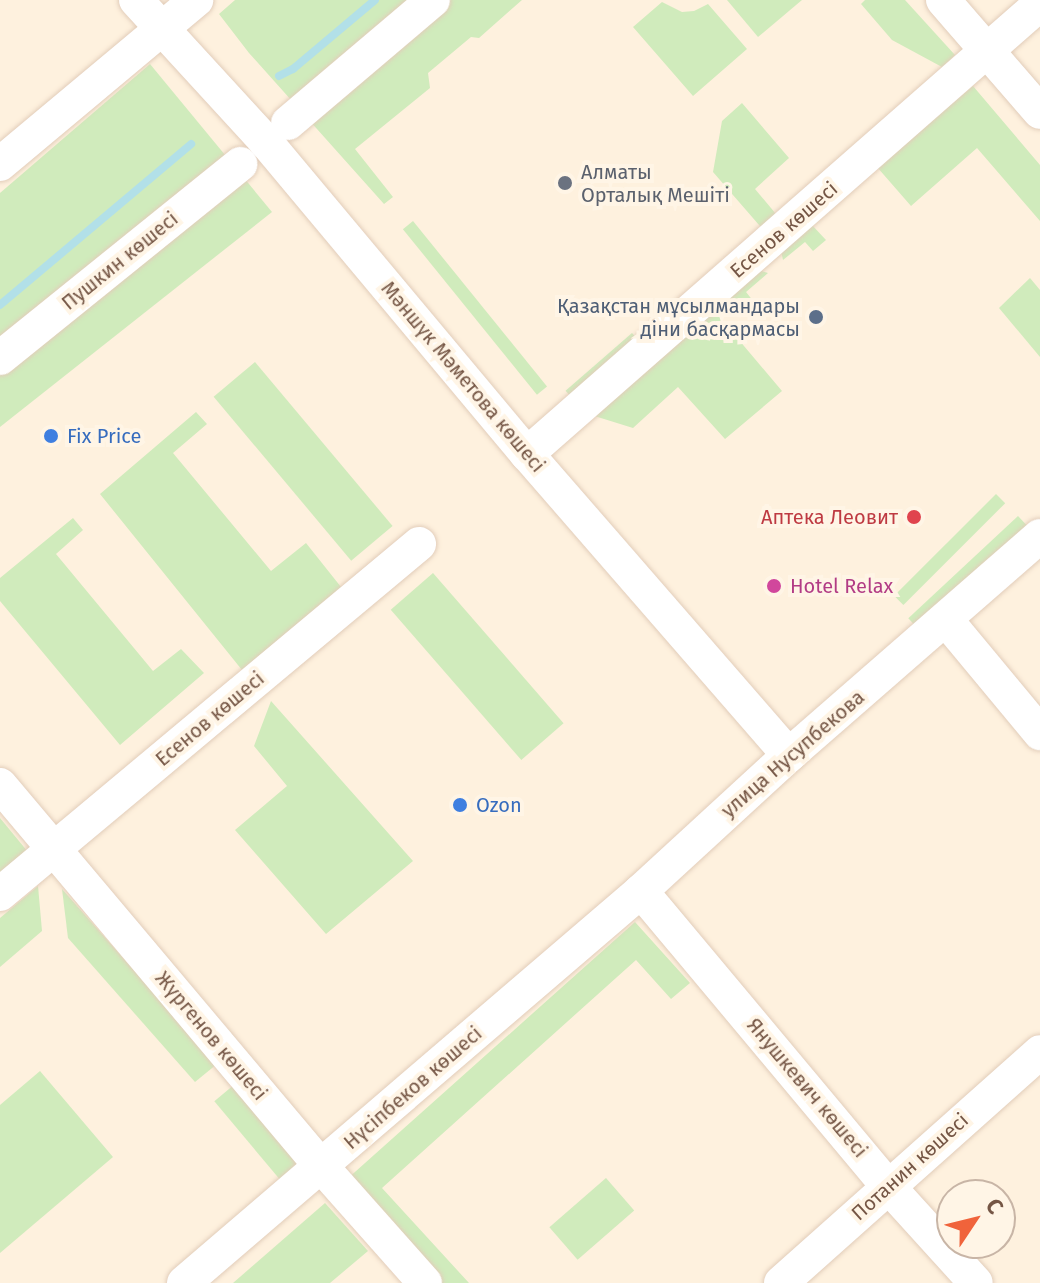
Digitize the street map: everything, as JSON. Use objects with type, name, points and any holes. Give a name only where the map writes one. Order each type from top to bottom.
[{"type":"street","name":"Мәншүк Мәметова көшесі","points":[[136,0],[289,169],[527,454],[789,755]]},
{"type":"street","points":[[0,164],[196,0]]},
{"type":"street","points":[[288,123],[433,0]]},
{"type":"street","points":[[943,0],[1040,112]]},
{"type":"street","name":"Есенов көшесі","points":[[527,454],[1040,4]]},
{"type":"street","name":"Пушкин көшесі","points":[[0,358],[240,164]]},
{"type":"street","points":[[1040,536],[947,621],[1040,733]]},
{"type":"street","name":"Есенов көшесі","points":[[0,894],[419,544]]},
{"type":"street","name":"улица Нусупбекова","points":[[641,891],[789,755],[947,621]]},
{"type":"street","name":"Жүргенов көшесі","points":[[0,785],[322,1167],[425,1283]]},
{"type":"street","name":"Нүсіпбеков көшесі","points":[[184,1283],[641,891]]},
{"type":"street","name":"Янушкевич көшесі","points":[[641,891],[887,1185],[976,1283]]},
{"type":"street","name":"Потанин көшесі","points":[[781,1283],[887,1185],[1040,1052]]},
{"type":"green space","points":[[235,0],[522,0],[479,38],[471,37],[428,73],[430,88],[355,149],[393,197],[384,204],[249,53],[219,14]]},
{"type":"green space","points":[[727,0],[802,0],[758,37]]},
{"type":"green space","points":[[865,0],[905,0],[955,55],[942,67],[892,40],[861,4]]},
{"type":"green space","points":[[662,2],[682,12],[694,11],[708,4],[747,49],[693,96],[633,27]]},
{"type":"green space","points":[[150,64],[272,212],[0,427],[0,193]]},
{"type":"green space","points":[[973,86],[1040,165],[1040,221],[977,148],[911,206],[877,167]]},
{"type":"green space","points":[[742,103],[789,158],[755,189],[781,220],[766,233],[713,172],[722,121]]},
{"type":"green space","points":[[413,221],[547,387],[537,395],[403,229]]},
{"type":"green space","points":[[811,224],[826,240],[813,251],[805,242],[783,260],[781,251]]},
{"type":"green space","points":[[758,270],[768,273],[746,292],[754,302],[741,313],[727,297]]},
{"type":"green space","points":[[1030,278],[1040,290],[1040,357],[999,308]]},
{"type":"green space","points":[[712,308],[782,391],[725,439],[678,387],[633,428],[588,414]]},
{"type":"green space","points":[[632,333],[639,341],[573,399],[566,391]]},
{"type":"green space","points":[[255,362],[393,526],[351,561],[214,397]]},
{"type":"green space","points":[[196,412],[207,424],[173,453],[271,571],[306,543],[341,587],[242,670],[100,494]]},
{"type":"green space","points":[[996,494],[1005,503],[903,605],[894,596]]},
{"type":"green space","points":[[1018,516],[1032,531],[923,634],[908,618]]},
{"type":"green space","points":[[73,518],[83,530],[56,554],[153,671],[181,649],[204,673],[120,745],[0,601],[0,578]]},
{"type":"green space","points":[[433,573],[564,723],[521,760],[391,610]]},
{"type":"green space","points":[[271,701],[413,861],[326,934],[235,830],[287,786],[254,746]]},
{"type":"green space","points":[[0,818],[28,852],[0,876]]},
{"type":"green space","points":[[38,886],[42,931],[0,967],[0,918]]},
{"type":"green space","points":[[62,889],[217,1064],[195,1082],[68,938]]},
{"type":"green space","points":[[635,922],[690,983],[671,999],[636,960],[382,1188],[469,1283],[440,1283],[346,1180]]},
{"type":"green space","points":[[40,1071],[113,1157],[0,1253],[0,1105]]},
{"type":"green space","points":[[235,1084],[301,1162],[280,1179],[214,1101]]},
{"type":"green space","points":[[606,1178],[634,1210],[578,1260],[549,1227]]},
{"type":"green space","points":[[325,1203],[368,1251],[330,1283],[233,1283]]},
{"type":"waterway","points":[[279,76],[293,69],[375,0]]},
{"type":"waterway","points":[[0,305],[191,144]]},
{"type":"place","name":"Алматы Орталық Мешіті","points":[[565,183]]},
{"type":"place","name":"Қазақстан мұсылмандары діни басқармасы","points":[[816,317]]},
{"type":"place","name":"Fix Price","points":[[51,436]]},
{"type":"place","name":"Аптека Леовит","points":[[914,517]]},
{"type":"place","name":"Hotel Relax","points":[[774,586]]},
{"type":"place","name":"Ozon","points":[[460,805]]}]
